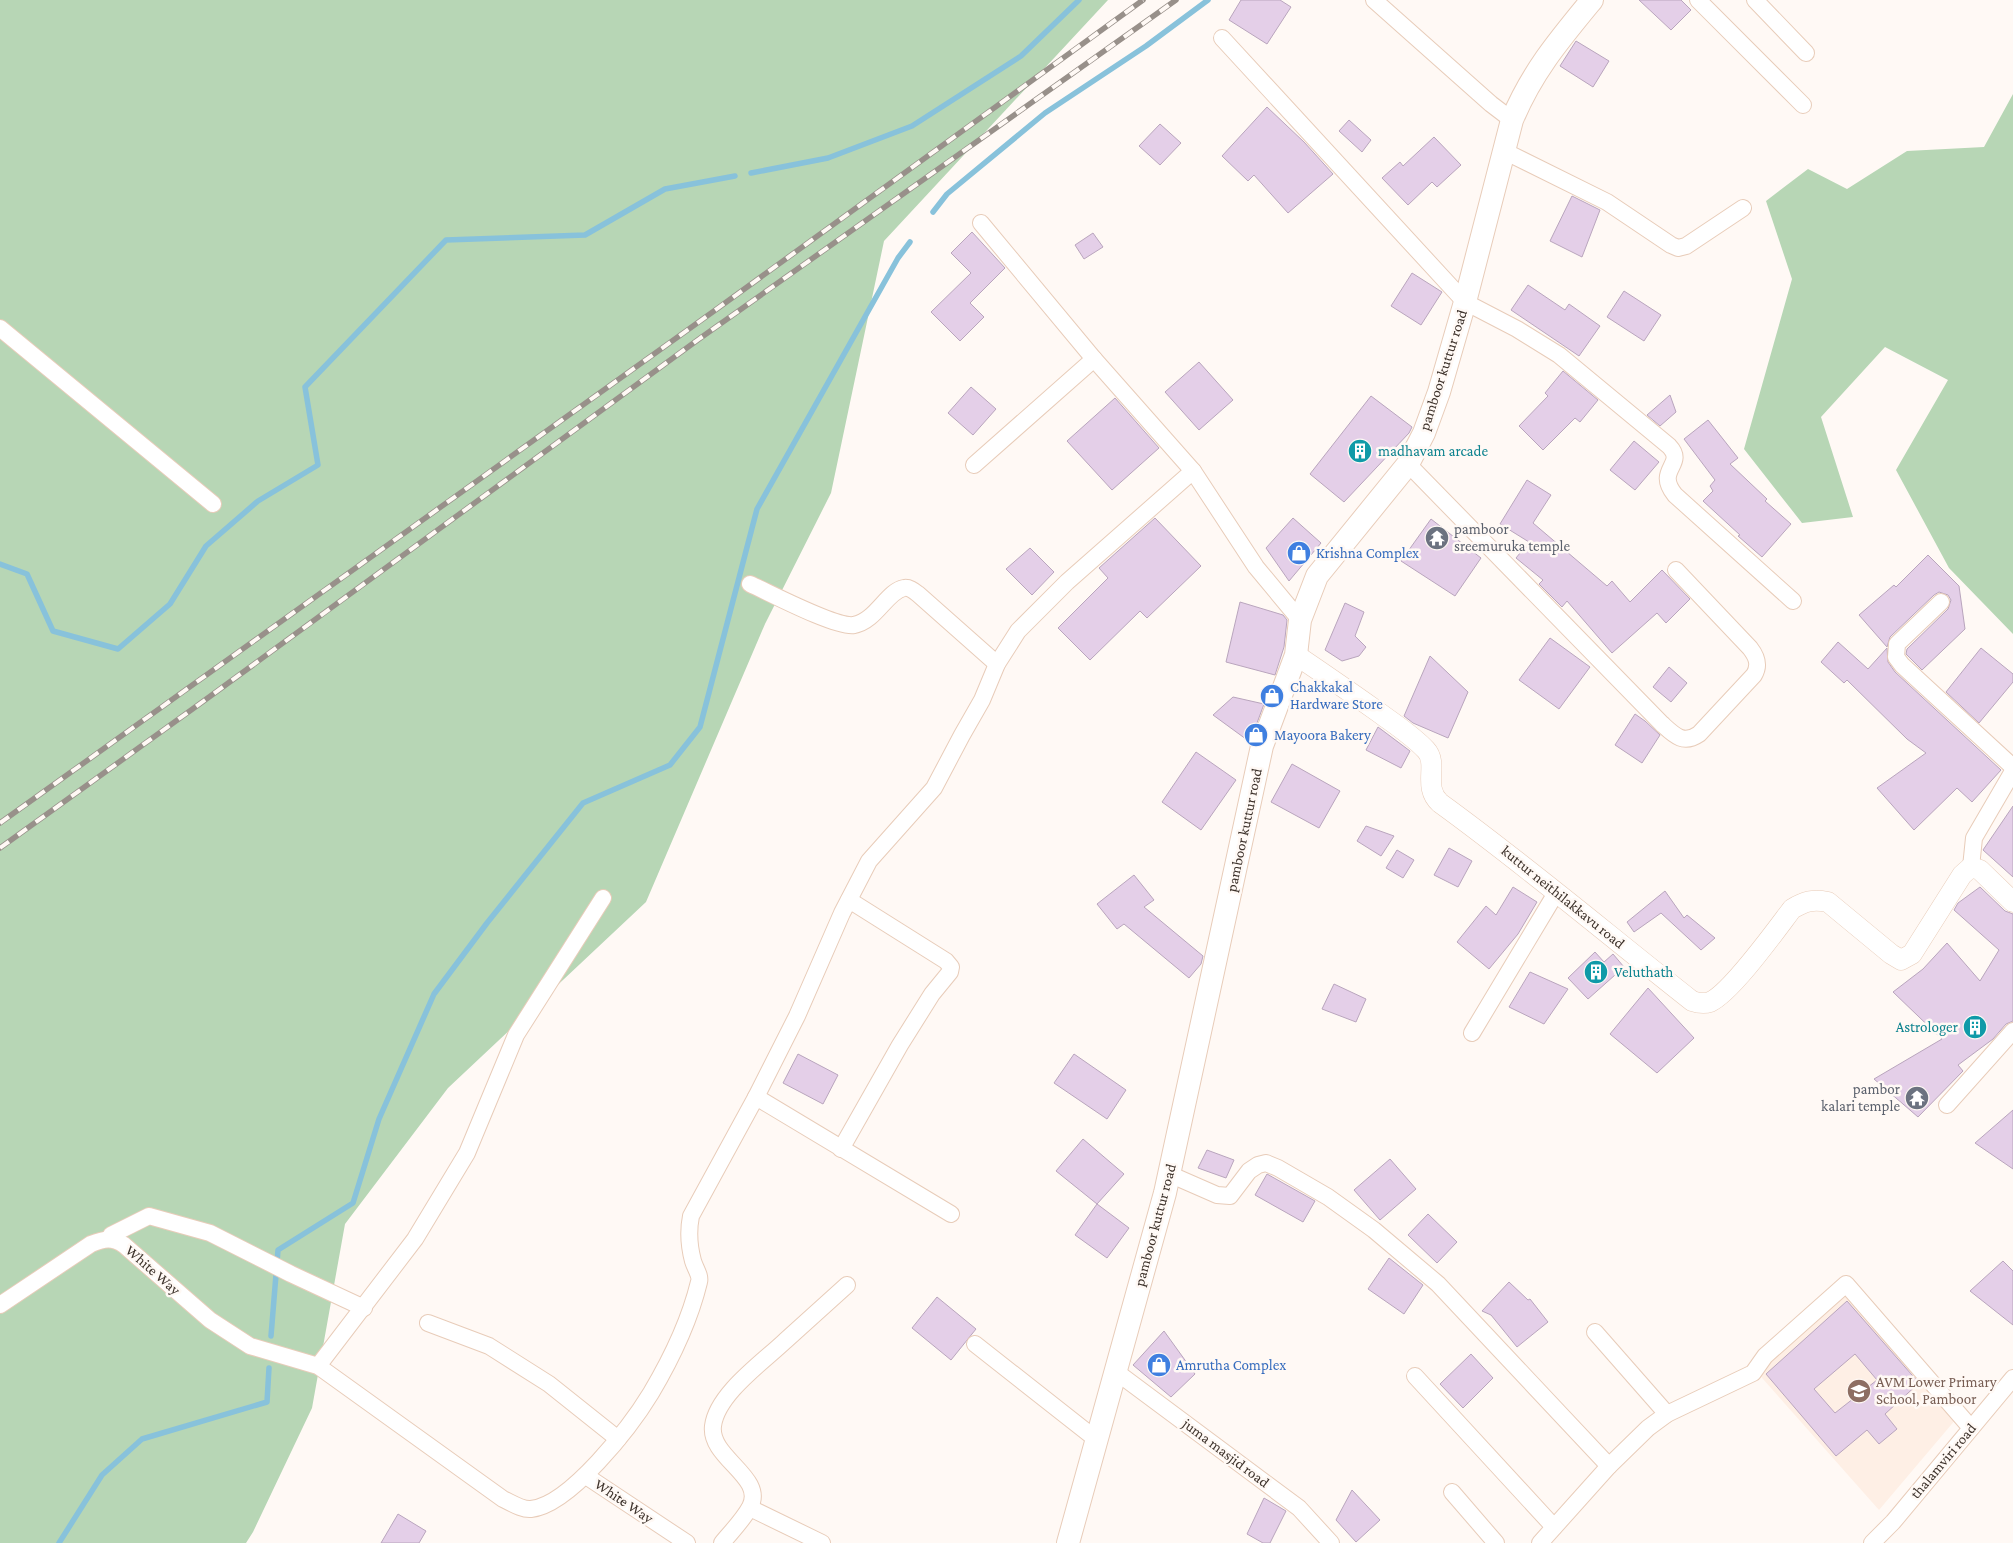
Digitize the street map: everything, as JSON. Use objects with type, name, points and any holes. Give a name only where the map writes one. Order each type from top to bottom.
[{"type":"main road","name":"pamboor kuttur road","points":[[1068,1543],[1169,1174],[1262,746],[1296,655],[1300,620],[1317,576],[1408,464],[1427,425],[1439,392],[1465,302],[1512,120],[1523,94],[1549,52],[1592,0]]},
{"type":"street","points":[[1374,0],[1491,104],[1512,120]]},
{"type":"street","points":[[1698,0],[1803,105]]},
{"type":"street","points":[[1755,0],[1806,53]]},
{"type":"street","points":[[1222,38],[1465,302],[1517,329],[1559,355],[1669,446],[1676,457],[1667,480],[1668,486],[1675,495],[1793,601]]},
{"type":"street","points":[[1504,152],[1607,202],[1670,245],[1678,248],[1686,246],[1743,208]]},
{"type":"street","points":[[981,223],[1094,359],[1192,471],[1256,567],[1300,620]]},
{"type":"street","points":[[0,328],[213,504]]},
{"type":"street","points":[[974,464],[1094,359]]},
{"type":"street","points":[[1408,464],[1662,724],[1675,736],[1683,740],[1699,734],[1754,676],[1757,670],[1757,662],[1756,656],[1750,648],[1676,570]]},
{"type":"street","points":[[603,898],[516,1035],[467,1154],[415,1239],[318,1366],[503,1499],[528,1510],[544,1507],[586,1476],[618,1439],[650,1394],[688,1315],[700,1280],[692,1260],[688,1232],[691,1216],[756,1097],[797,1016],[848,900],[869,861],[934,788],[982,700],[997,664],[1018,631],[1067,582],[1192,471]]},
{"type":"street","points":[[750,584],[835,622],[852,625],[869,619],[895,593],[904,588],[910,589],[997,664]]},
{"type":"street","points":[[1941,602],[1897,644],[1896,657],[1902,665],[2013,767]]},
{"type":"street","name":"kuttur neithilakkavu road","points":[[1296,655],[1403,730],[1428,752],[1433,797],[1499,846],[1692,1001],[1700,1004],[1711,1002],[1730,987],[1792,910],[1803,902],[1816,900],[1828,902],[1891,954],[1901,960],[1912,954],[1962,875],[1971,867]]},
{"type":"street","points":[[2013,771],[1974,838],[1971,867],[1980,870],[2013,902]]},
{"type":"street","points":[[1472,1033],[1556,893]]},
{"type":"street","points":[[841,1149],[900,1044],[932,994],[950,972],[950,967],[946,961],[848,900]]},
{"type":"street","points":[[1946,1105],[2013,1031]]},
{"type":"street","points":[[756,1097],[951,1214]]},
{"type":"street","points":[[1169,1174],[1217,1195],[1230,1196],[1249,1171],[1258,1165],[1266,1163],[1328,1197],[1374,1230],[1438,1284],[1609,1466]]},
{"type":"street","points":[[111,1235],[149,1216],[210,1233],[364,1308]]},
{"type":"street","name":"White Way","points":[[0,1305],[91,1244],[103,1239],[115,1239],[210,1320],[250,1346],[318,1366]]},
{"type":"street","points":[[1540,1543],[1632,1441],[1668,1414],[1753,1372],[1765,1356],[1846,1284],[1971,1428]]},
{"type":"street","points":[[722,1543],[750,1508],[754,1494],[748,1481],[718,1448],[713,1428],[715,1418],[722,1404],[740,1383],[847,1285]]},
{"type":"street","points":[[428,1323],[489,1346],[549,1384],[618,1439]]},
{"type":"street","points":[[1595,1332],[1668,1414]]},
{"type":"street","points":[[975,1344],[1097,1440]]},
{"type":"street","name":"juma masjid road","points":[[1115,1371],[1299,1508],[1331,1543]]},
{"type":"street","points":[[1415,1376],[1554,1527]]},
{"type":"street","name":"thalamviri road","points":[[1872,1543],[1893,1522],[2013,1378]]},
{"type":"street","name":"White Way","points":[[586,1476],[687,1543]]},
{"type":"street","points":[[1452,1492],[1496,1543]]},
{"type":"street","points":[[750,1508],[822,1543]]},
{"type":"shaded area","name":"AVM Lower Primary School, Pamboor","points":[[1852,1287],[1962,1412],[1879,1510],[1755,1370]]},
{"type":"green space","points":[[0,0],[1108,0],[884,241],[831,493],[765,624],[646,902],[448,1088],[345,1224],[312,1408],[246,1543],[0,1543]]},
{"type":"green space","points":[[2013,94],[2013,634],[1949,568],[1896,470],[1948,380],[1885,347],[1821,417],[1853,517],[1802,523],[1744,449],[1792,279],[1766,201],[1808,169],[1847,189],[1907,151],[1984,147]]},
{"type":"building","points":[[1241,0],[1280,0],[1291,7],[1267,44],[1229,20]]},
{"type":"building","points":[[1639,0],[1681,0],[1691,10],[1671,30]]},
{"type":"building","points":[[1576,41],[1609,61],[1593,87],[1560,66]]},
{"type":"building","points":[[1267,107],[1304,142],[1333,174],[1288,213],[1254,175],[1248,181],[1222,156]]},
{"type":"building","points":[[1349,120],[1371,140],[1362,152],[1339,131]]},
{"type":"building","points":[[1160,124],[1181,143],[1160,165],[1139,146]]},
{"type":"building","points":[[1434,137],[1461,165],[1437,187],[1432,182],[1408,205],[1382,178],[1400,162],[1403,166]]},
{"type":"building","points":[[1572,196],[1600,210],[1582,257],[1550,241]]},
{"type":"building","points":[[972,232],[1005,268],[970,303],[984,317],[960,341],[931,312],[971,273],[951,253]]},
{"type":"building","points":[[1093,233],[1103,247],[1084,259],[1075,245]]},
{"type":"building","points":[[1412,273],[1442,292],[1421,325],[1391,306]]},
{"type":"building","points":[[1528,285],[1565,310],[1569,304],[1600,326],[1579,356],[1511,310]]},
{"type":"building","points":[[1624,291],[1661,315],[1644,341],[1607,317]]},
{"type":"building","points":[[1199,362],[1233,400],[1199,430],[1165,392]]},
{"type":"building","points":[[1563,371],[1598,400],[1580,422],[1575,418],[1543,450],[1519,426],[1548,396],[1545,393]]},
{"type":"building","points":[[971,387],[996,409],[973,435],[948,413]]},
{"type":"building","points":[[1670,395],[1676,412],[1660,426],[1647,415]]},
{"type":"building","name":"madhavam arcade","points":[[1371,396],[1412,427],[1409,433],[1344,502],[1310,474]]},
{"type":"building","points":[[1115,398],[1159,448],[1112,490],[1067,441]]},
{"type":"building","points":[[1708,420],[1738,458],[1730,464],[1767,499],[1765,501],[1791,524],[1762,557],[1703,501],[1713,491],[1710,486],[1715,480],[1684,439]]},
{"type":"building","points":[[1634,441],[1659,462],[1635,490],[1610,470]]},
{"type":"building","points":[[1527,480],[1551,495],[1533,523],[1607,586],[1612,581],[1630,602],[1662,570],[1690,599],[1666,623],[1657,613],[1612,653],[1567,601],[1562,607],[1539,584],[1543,580],[1516,558],[1529,542],[1500,524]]},
{"type":"building","points":[[1155,518],[1201,566],[1147,618],[1140,611],[1090,660],[1058,628],[1108,578],[1099,568]]},
{"type":"building","name":"Krishna Complex","points":[[1293,518],[1321,543],[1289,581],[1266,548]]},
{"type":"building","name":"pamboor sreemuruka temple","points":[[1431,519],[1481,558],[1455,596],[1401,561]]},
{"type":"building","points":[[1030,548],[1054,572],[1032,595],[1006,569]]},
{"type":"building","points":[[1928,555],[1959,586],[1965,629],[1922,670],[1906,654],[1907,649],[1948,609],[1951,600],[1948,595],[1939,592],[1934,595],[1890,637],[1887,647],[1859,615],[1894,585],[1896,587]]},
{"type":"building","points":[[1240,602],[1283,615],[1287,620],[1284,647],[1275,675],[1226,662]]},
{"type":"building","points":[[1345,603],[1364,612],[1355,636],[1366,647],[1359,656],[1342,661],[1325,650]]},
{"type":"building","points":[[1550,638],[1590,667],[1559,709],[1519,680]]},
{"type":"building","points":[[1838,642],[1868,669],[1887,648],[1888,662],[1895,672],[2001,770],[1972,802],[1957,788],[1914,830],[1877,788],[1926,753],[1907,739],[1847,680],[1844,683],[1821,662]]},
{"type":"building","points":[[1981,648],[2013,674],[2013,682],[1979,723],[1946,692]]},
{"type":"building","points":[[1430,656],[1468,692],[1448,738],[1413,723],[1404,716]]},
{"type":"building","points":[[1669,667],[1687,683],[1671,702],[1653,687]]},
{"type":"building","points":[[1233,697],[1264,704],[1250,742],[1213,715]]},
{"type":"building","points":[[1635,714],[1660,735],[1642,763],[1615,745]]},
{"type":"building","points":[[1378,727],[1410,751],[1401,768],[1366,750]]},
{"type":"building","points":[[1196,752],[1236,780],[1201,830],[1162,802]]},
{"type":"building","points":[[1292,764],[1340,791],[1319,828],[1271,802]]},
{"type":"building","points":[[2013,806],[2013,877],[1983,850]]},
{"type":"building","points":[[1366,826],[1394,836],[1381,856],[1357,841]]},
{"type":"building","points":[[1449,848],[1472,861],[1458,887],[1434,875]]},
{"type":"building","points":[[1397,850],[1414,860],[1403,878],[1386,868]]},
{"type":"building","points":[[1134,875],[1154,900],[1144,907],[1203,956],[1201,964],[1189,978],[1124,924],[1117,929],[1097,904]]},
{"type":"building","points":[[1513,887],[1537,902],[1518,934],[1489,969],[1457,942],[1486,906],[1496,915]]},
{"type":"building","points":[[1980,887],[2005,911],[2013,914],[2013,1021],[2006,1024],[1993,1039],[1958,1065],[1963,1071],[1918,1117],[1874,1079],[1942,1039],[1893,992],[1923,969],[1947,943],[1980,981],[1999,950],[1954,910],[1958,903]]},
{"type":"building","points":[[1665,891],[1684,918],[1687,915],[1715,938],[1701,950],[1661,913],[1634,932],[1627,922]]},
{"type":"building","name":"Veluthath","points":[[1595,952],[1604,962],[1613,954],[1624,967],[1588,999],[1568,978]]},
{"type":"building","points":[[1530,972],[1568,989],[1544,1024],[1509,1007]]},
{"type":"building","points":[[1334,984],[1366,999],[1356,1022],[1322,1009]]},
{"type":"building","points":[[1648,988],[1694,1038],[1657,1073],[1610,1034]]},
{"type":"building","points":[[798,1054],[838,1075],[823,1104],[783,1083]]},
{"type":"building","points":[[1074,1054],[1126,1090],[1107,1119],[1054,1083]]},
{"type":"building","points":[[2013,1110],[2013,1169],[1975,1143]]},
{"type":"building","points":[[1083,1139],[1124,1174],[1097,1204],[1056,1171]]},
{"type":"building","points":[[1207,1150],[1234,1160],[1226,1178],[1198,1168]]},
{"type":"building","points":[[1390,1159],[1416,1189],[1380,1220],[1354,1190]]},
{"type":"building","points":[[1267,1174],[1315,1201],[1303,1222],[1255,1195]]},
{"type":"building","points":[[1097,1204],[1129,1228],[1107,1258],[1075,1235]]},
{"type":"building","points":[[1428,1214],[1457,1242],[1437,1263],[1408,1235]]},
{"type":"building","points":[[1389,1258],[1423,1285],[1404,1314],[1368,1289]]},
{"type":"building","points":[[2003,1261],[2013,1271],[2013,1325],[1970,1291]]},
{"type":"building","points":[[1509,1282],[1528,1300],[1530,1299],[1548,1322],[1517,1347],[1491,1315],[1482,1311]]},
{"type":"building","points":[[937,1297],[976,1329],[951,1360],[912,1328]]},
{"type":"building","name":"AVM Lower Primary School, Pamboor","points":[[1847,1301],[1919,1383],[1885,1414],[1897,1429],[1879,1444],[1867,1430],[1836,1456],[1766,1374]],"holes":[[[1855,1354],[1877,1380],[1835,1413],[1814,1389]]]},
{"type":"building","points":[[1164,1331],[1195,1374],[1171,1397],[1133,1365]]},
{"type":"building","points":[[1471,1354],[1493,1378],[1463,1408],[1440,1384]]},
{"type":"building","points":[[1352,1490],[1380,1520],[1356,1542],[1336,1520]]},
{"type":"building","points":[[1264,1498],[1286,1511],[1270,1543],[1263,1543],[1247,1534]]},
{"type":"building","points":[[398,1514],[426,1531],[419,1543],[381,1543]]},
{"type":"waterway","points":[[751,173],[828,158],[912,126],[1021,56],[1079,0]]},
{"type":"waterway","points":[[933,212],[947,194],[1045,113],[1146,46],[1208,0]]},
{"type":"waterway","points":[[0,564],[27,574],[53,631],[118,649],[170,604],[206,546],[258,501],[318,465],[305,387],[446,240],[585,235],[665,189],[735,176]]},
{"type":"waterway","points":[[271,1336],[278,1250],[353,1203],[379,1119],[434,994],[487,923],[583,803],[670,765],[700,727],[757,509],[898,258],[910,242]]},
{"type":"waterway","points":[[59,1543],[102,1475],[142,1439],[267,1402],[269,1368]]},
{"type":"railway","points":[[0,823],[714,311],[1143,0]]},
{"type":"railway","points":[[0,848],[699,339],[1176,0]]},
{"type":"place","name":"madhavam arcade","points":[[1360,451]]},
{"type":"place","name":"pamboor sreemuruka temple","points":[[1437,538]]},
{"type":"place","name":"Krishna Complex","points":[[1299,553]]},
{"type":"place","name":"Chakkakal Hardware Store","points":[[1272,696]]},
{"type":"place","name":"Mayoora Bakery","points":[[1256,735]]},
{"type":"place","name":"Veluthath","points":[[1596,972]]},
{"type":"place","name":"Astrologer","points":[[1975,1027]]},
{"type":"place","name":"pambor kalari temple","points":[[1917,1098]]},
{"type":"place","name":"Amrutha Complex","points":[[1159,1365]]},
{"type":"place","name":"AVM Lower Primary School, Pamboor","points":[[1859,1391]]}]
